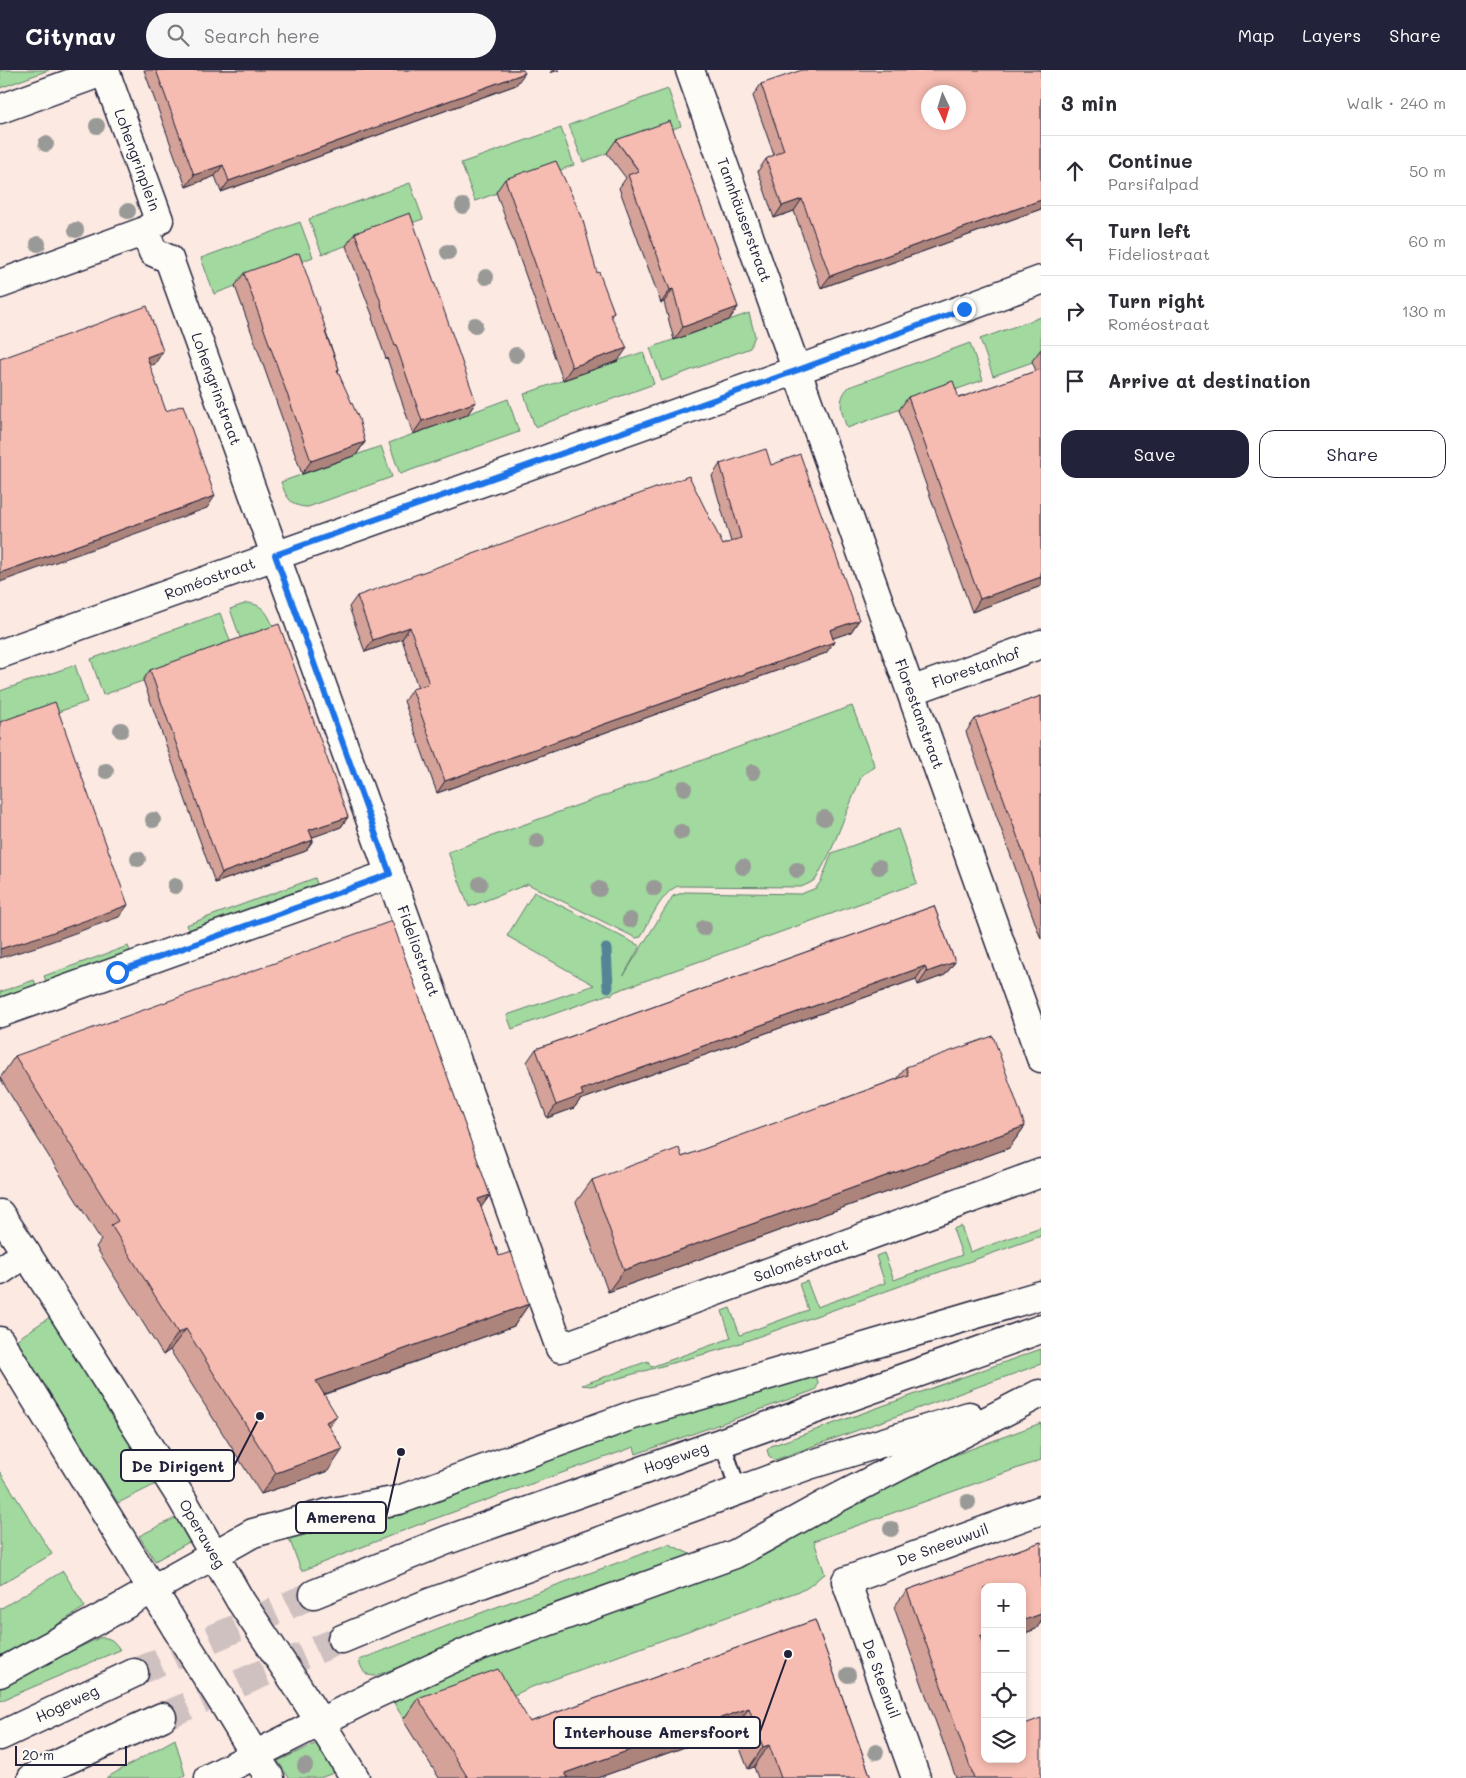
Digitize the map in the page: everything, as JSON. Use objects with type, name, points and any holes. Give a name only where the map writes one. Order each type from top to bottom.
[{"type":"street","name":"Tannhäuserstraat","points":[[690,70],[798,370]]},
{"type":"street","name":"Lohengrinplein","points":[[0,109],[105,71],[158,220],[145,231],[0,284]]},
{"type":"street","name":"Lohengrinstraat","points":[[145,231],[153,252],[169,259],[275,555]]},
{"type":"street","name":"Roméostraat","points":[[0,654],[798,370],[1041,280]]},
{"type":"street","name":"Florestanstraat","points":[[798,370],[1041,1058]]},
{"type":"street","name":"Fideliostraat","points":[[275,555],[560,1348]]},
{"type":"street","name":"Florestanhof","points":[[910,691],[1041,644]]},
{"type":"street","points":[[0,1013],[390,874]]},
{"type":"street","name":"Saloméstraat","points":[[560,1348],[1041,1173]]},
{"type":"street","name":"Operaweg","points":[[0,1214],[182,1499],[240,1600],[355,1778]]},
{"type":"street","points":[[0,1270],[26,1253]]},
{"type":"street","points":[[0,1673],[253,1533],[332,1512],[399,1500],[630,1416],[1041,1295]]},
{"type":"street","name":"Hogeweg","points":[[314,1594],[447,1540],[1041,1329]]},
{"type":"street","points":[[0,1341],[270,1778]]},
{"type":"street","points":[[342,1639],[429,1604],[810,1466],[1040,1394]]},
{"type":"street","points":[[209,1778],[376,1694],[480,1646],[735,1554],[824,1505],[1040,1394]]},
{"type":"street","name":"De Sneeuwuil","points":[[846,1581],[1041,1510]]},
{"type":"street","name":"De Steenuil","points":[[846,1581],[916,1778]]},
{"type":"street","name":"Hogeweg","points":[[0,1736],[134,1672]]},
{"type":"street","points":[[32,1778],[162,1716]]},
{"type":"lane","points":[[722,1442],[739,1492]]},
{"type":"green space","points":[[0,70],[49,70],[0,88]]},
{"type":"green space","points":[[668,89],[681,126],[583,162],[569,125]]},
{"type":"green space","points":[[561,128],[574,165],[475,201],[461,163]]},
{"type":"green space","points":[[410,183],[423,219],[322,254],[309,219]]},
{"type":"green space","points":[[300,222],[313,257],[214,294],[201,258]]},
{"type":"green space","points":[[749,313],[755,336],[750,348],[662,381],[650,348]]},
{"type":"green space","points":[[1041,317],[1041,359],[993,376],[980,339]]},
{"type":"green space","points":[[970,343],[983,380],[847,428],[841,402],[842,396],[849,387]]},
{"type":"green space","points":[[643,352],[654,384],[535,427],[524,394]]},
{"type":"green space","points":[[508,399],[519,432],[400,474],[389,443]]},
{"type":"green space","points":[[381,446],[392,477],[308,507],[302,507],[293,503],[285,492],[281,482]]},
{"type":"green space","points":[[247,603],[263,609],[276,634],[243,646],[230,609]]},
{"type":"green space","points":[[220,613],[233,649],[103,695],[91,659]]},
{"type":"green space","points":[[75,665],[87,702],[0,732],[0,691]]},
{"type":"green space","points":[[852,706],[875,767],[862,775],[830,853],[816,879],[810,883],[801,887],[678,886],[672,889],[661,901],[641,937],[636,938],[528,884],[469,907],[448,852]]},
{"type":"green space","points":[[898,829],[917,883],[614,992],[612,995],[609,994],[512,1029],[507,1015],[594,985],[507,936],[534,892],[640,946],[624,975],[673,896],[685,892],[801,894],[816,888],[821,881],[832,853]]},
{"type":"green space","points":[[315,878],[317,884],[188,930],[186,925]]},
{"type":"green space","points":[[128,946],[130,951],[46,981],[44,976]]},
{"type":"green space","points":[[34,980],[36,985],[0,997],[0,992]]},
{"type":"green space","points":[[961,1226],[970,1252],[1041,1227],[1041,1236],[726,1348],[591,1386],[582,1385],[648,1361],[651,1367],[731,1338],[722,1311],[730,1308],[740,1335],[808,1310],[799,1284],[807,1281],[817,1307],[885,1283],[876,1256],[884,1253],[894,1280],[962,1255],[953,1229]]},
{"type":"green space","points":[[50,1317],[156,1484],[118,1503],[16,1340]]},
{"type":"green space","points":[[1041,1349],[1041,1364],[775,1460],[769,1456],[767,1450],[771,1446]]},
{"type":"green space","points":[[813,1374],[818,1381],[818,1386],[815,1390],[636,1454],[634,1447],[420,1524],[304,1570],[301,1570],[287,1533]]},
{"type":"green space","points":[[1041,1423],[1041,1460],[814,1541],[825,1574],[805,1589],[529,1688],[417,1741],[394,1703],[471,1662],[936,1462]]},
{"type":"green space","points":[[0,1472],[52,1554],[0,1585]]},
{"type":"green space","points":[[177,1517],[191,1541],[155,1561],[139,1536]]},
{"type":"green space","points":[[669,1544],[696,1557],[375,1676],[368,1675],[361,1666],[359,1660],[491,1609]]},
{"type":"green space","points":[[63,1571],[85,1607],[0,1661],[0,1609]]},
{"type":"green space","points":[[99,1638],[112,1640],[120,1650],[0,1701],[0,1685]]},
{"type":"green space","points":[[175,1739],[185,1775],[179,1778],[106,1778]]},
{"type":"green space","points":[[317,1743],[336,1772],[320,1778],[289,1778],[278,1761]]},
{"type":"building","points":[[156,70],[523,70],[525,73],[229,181],[223,165],[194,175]]},
{"type":"building","points":[[802,70],[1041,70],[1041,200],[830,276],[802,199],[782,206],[766,159],[784,150],[761,84]]},
{"type":"building","points":[[670,121],[738,307],[683,327],[673,289],[670,290],[628,175],[639,171],[616,140]]},
{"type":"building","points":[[556,161],[582,217],[597,273],[599,272],[614,312],[610,314],[627,348],[572,367],[505,179]]},
{"type":"building","points":[[410,213],[476,402],[422,421],[355,233]]},
{"type":"building","points":[[299,253],[327,332],[325,332],[339,369],[337,370],[359,419],[365,442],[311,461],[244,273]]},
{"type":"building","points":[[147,306],[163,351],[147,357],[166,411],[183,405],[215,496],[0,573],[0,359]]},
{"type":"building","points":[[1041,369],[1041,577],[980,599],[908,397],[953,381],[959,398]]},
{"type":"building","points":[[766,449],[771,465],[800,454],[859,620],[830,630],[834,642],[445,781],[412,689],[429,684],[410,627],[373,640],[357,596],[689,476],[723,545],[741,538],[720,464]]},
{"type":"building","points":[[279,624],[348,817],[309,830],[313,840],[222,873],[150,670]]},
{"type":"building","points":[[1041,696],[1041,902],[975,719]]},
{"type":"building","points":[[55,702],[128,905],[0,949],[0,722]]},
{"type":"building","points":[[934,906],[955,962],[927,972],[925,966],[581,1090],[583,1095],[556,1105],[536,1049]]},
{"type":"building","points":[[392,921],[490,1195],[478,1199],[499,1256],[511,1252],[529,1304],[316,1381],[337,1416],[326,1422],[343,1449],[276,1473],[186,1329],[178,1333],[111,1225],[118,1221],[15,1056]]},
{"type":"building","points":[[993,1036],[1025,1126],[624,1270],[592,1180],[679,1148],[682,1157],[908,1075],[906,1067]]},
{"type":"building","points":[[1041,1542],[1041,1614],[1026,1620],[1026,1583],[981,1583],[980,1636],[981,1763],[1026,1763],[1026,1724],[1041,1718],[1041,1778],[974,1778],[907,1590]]},
{"type":"building","points":[[815,1620],[871,1778],[781,1778],[769,1745],[763,1747],[749,1708],[565,1773],[568,1778],[468,1778],[418,1698],[498,1669],[530,1722]]},
{"type":"waterway","points":[[606,949],[608,987]]},
{"type":"tunnel","points":[[134,1673],[314,1594]]},
{"type":"tunnel","points":[[162,1717],[342,1639]]},
{"type":"place","name":"De Dirigent","points":[[260,1416]]},
{"type":"place","name":"Amerena","points":[[401,1452]]},
{"type":"place","name":"Interhouse Amersfoort","points":[[788,1654]]},
{"type":"route","points":[[117,972],[390,874],[275,555],[798,370],[964,309]]}]
